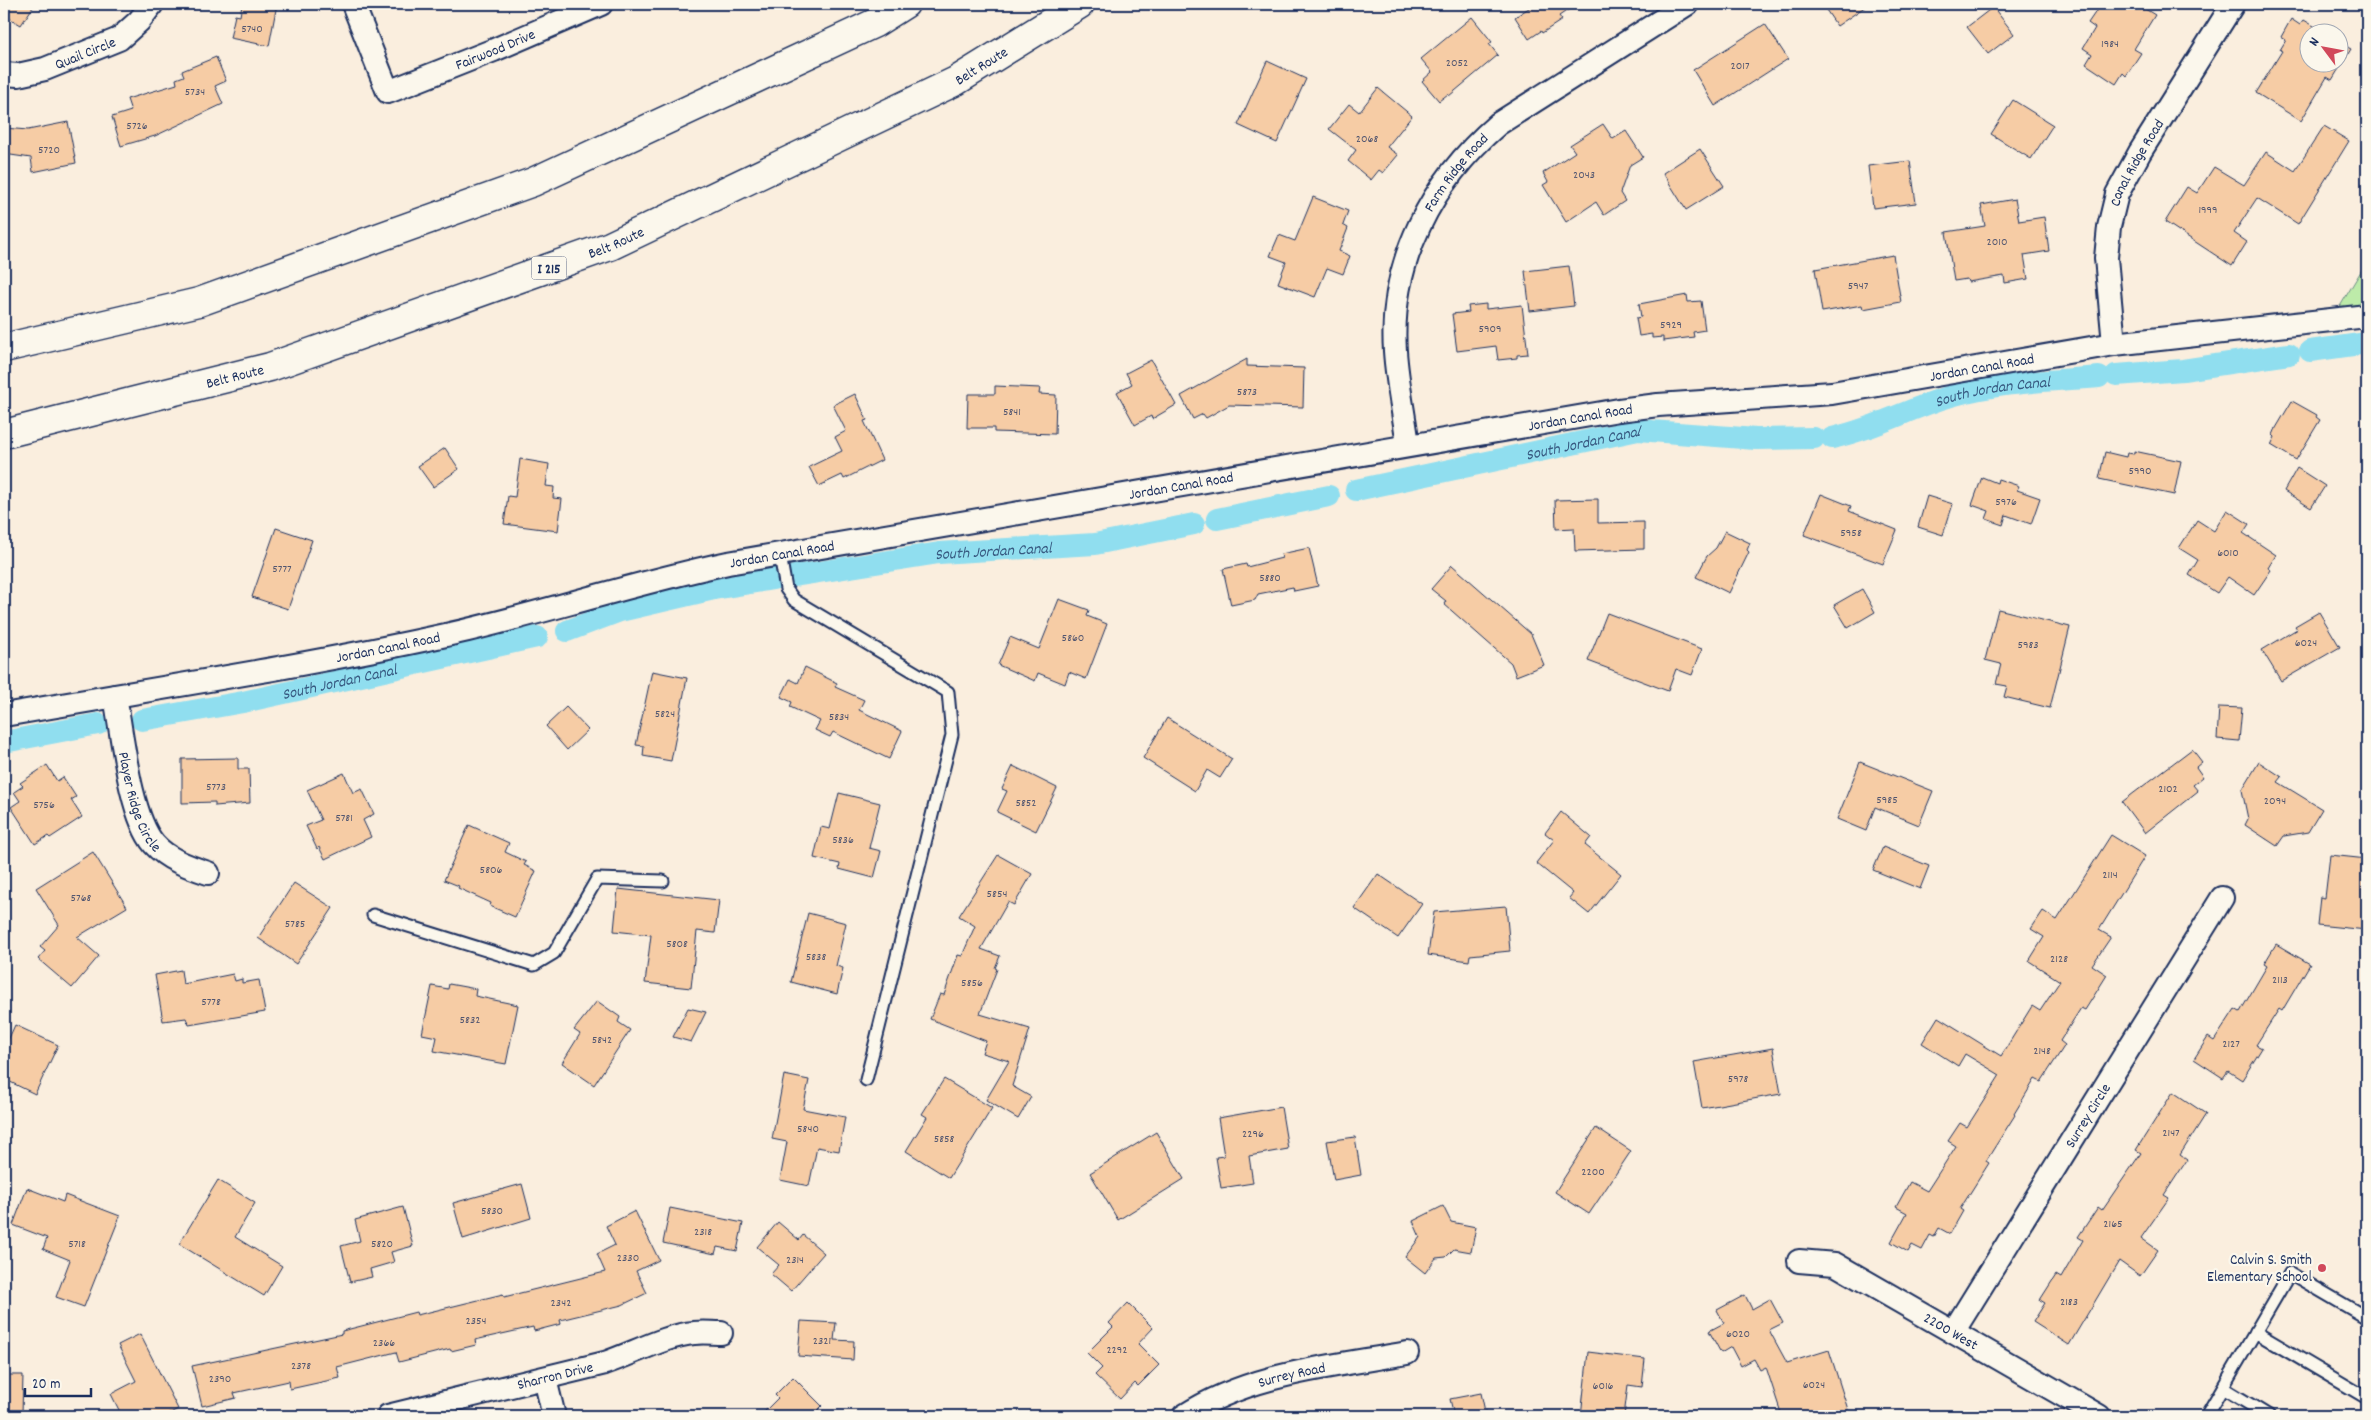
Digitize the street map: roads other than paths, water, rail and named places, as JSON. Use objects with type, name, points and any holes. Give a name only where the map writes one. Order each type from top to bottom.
[{"type":"highway","points":[[4,348],[199,302],[533,182],[875,23],[905,4]]},
{"type":"highway","name":"Belt Route","points":[[4,434],[270,367],[610,246],[956,81],[1070,11],[1094,4]]},
{"type":"street","name":"Quail Circle","points":[[4,74],[18,75],[45,69],[119,39],[139,21],[152,4]]},
{"type":"street","name":"Fairwood Drive","points":[[354,4],[388,92],[494,50],[601,4]]},
{"type":"street","name":"Farm Ridge Road","points":[[1408,446],[1395,352],[1395,320],[1406,258],[1433,198],[1453,169],[1476,143],[1498,124],[1687,4]]},
{"type":"street","name":"Canal Ridge Road","points":[[2114,344],[2106,258],[2109,226],[2118,194],[2140,152],[2233,4]]},
{"type":"street","name":"Jordan Canal Road","points":[[4,715],[230,678],[444,635],[677,574],[1408,446],[1658,405],[1832,393],[2114,344],[2367,316]]},
{"type":"street","name":"Player Ridge Circle","points":[[115,696],[136,809],[145,832],[155,846],[168,856],[182,864],[208,873]]},
{"type":"street","name":"Surrey Circle","points":[[1953,1332],[2222,898]]},
{"type":"street","name":"2200 West","points":[[1799,1262],[1836,1264],[2099,1416]]},
{"type":"street","name":"Sharron Drive","points":[[388,1416],[545,1379],[620,1358],[664,1340],[693,1333],[721,1333]]},
{"type":"street","name":"Surrey Road","points":[[1184,1416],[1205,1402],[1264,1380],[1407,1353]]},
{"type":"street","points":[[545,1379],[554,1416]]},
{"type":"lane","points":[[780,555],[786,589],[794,600],[948,692],[952,735],[866,1080]]},
{"type":"lane","points":[[373,915],[534,965],[554,954],[597,879],[663,881]]},
{"type":"lane","points":[[2206,1416],[2290,1273],[2367,1318]]},
{"type":"lane","points":[[2255,1332],[2367,1398]]},
{"type":"lane","points":[[2223,1388],[2269,1416]]},
{"type":"waterway","name":"South Jordan Canal","points":[[2310,351],[2367,343]]},
{"type":"waterway","name":"South Jordan Canal","points":[[2116,375],[2183,370],[2289,354]]},
{"type":"waterway","name":"South Jordan Canal","points":[[1832,438],[1863,429],[1936,401],[1969,391],[2024,383],[2099,377]]},
{"type":"waterway","name":"South Jordan Canal","points":[[1356,490],[1638,430],[1756,439],[1814,438]]},
{"type":"waterway","name":"South Jordan Canal","points":[[1217,519],[1329,496]]},
{"type":"waterway","name":"South Jordan Canal","points":[[794,576],[939,553],[1095,544],[1194,524]]},
{"type":"waterway","name":"South Jordan Canal","points":[[567,631],[620,611],[714,589],[773,579]]},
{"type":"waterway","name":"South Jordan Canal","points":[[142,720],[243,702],[537,637]]},
{"type":"waterway","name":"South Jordan Canal","points":[[4,742],[98,724]]},
{"type":"place","name":"Calvin S. Smith Elementary School","points":[[2322,1268]]}]
